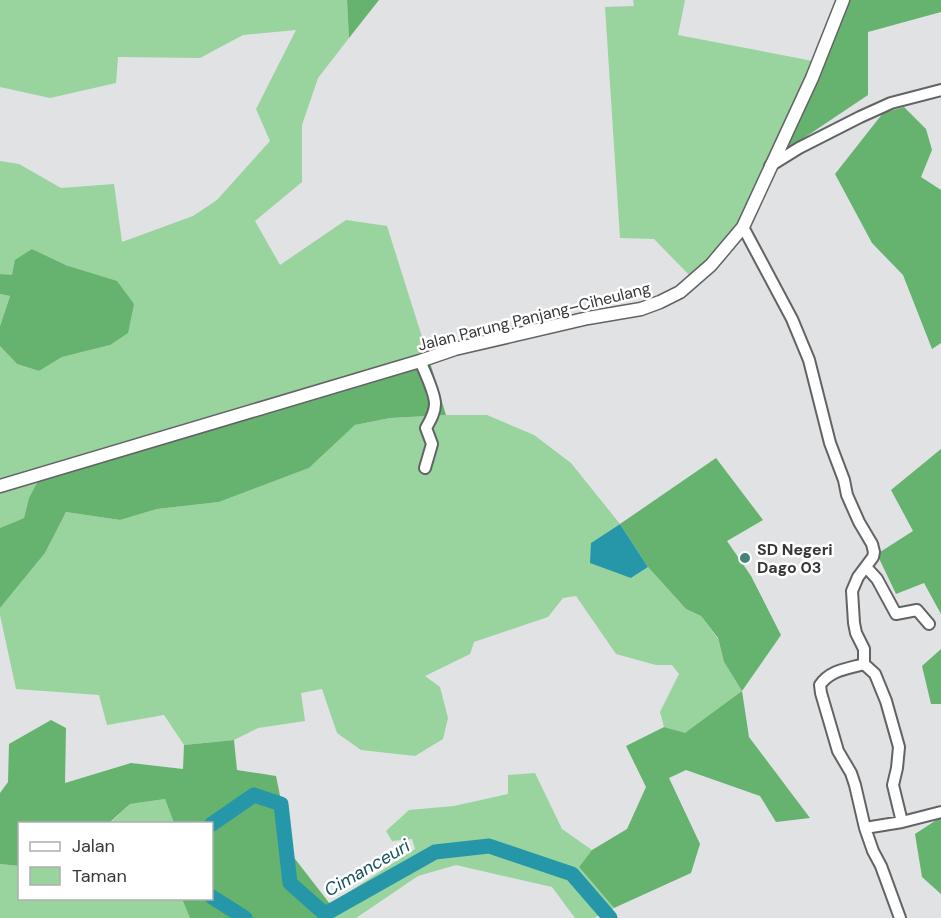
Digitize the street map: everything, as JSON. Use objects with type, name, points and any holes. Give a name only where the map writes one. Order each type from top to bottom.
[{"type":"street","name":"Jalan Parung Panjang–Ciheulang","points":[[0,486],[455,349],[588,318],[641,309],[680,292],[711,265],[743,227],[812,78],[843,0]]},
{"type":"street","points":[[770,166],[799,148],[891,103],[941,90]]},
{"type":"street","points":[[743,227],[792,319],[809,360],[830,443],[859,522],[872,544],[873,557],[858,577],[852,591],[854,623],[864,649],[864,664],[875,674],[899,747],[893,785],[902,822]]},
{"type":"street","points":[[420,361],[435,403],[426,428],[432,444],[425,468]]},
{"type":"street","points":[[866,567],[877,579],[896,614],[917,610],[928,624]]},
{"type":"street","points":[[864,664],[825,678],[820,685],[821,693],[838,751],[855,784],[873,851],[881,866],[900,918]]},
{"type":"street","points":[[865,828],[941,812]]},
{"type":"green space","points":[[0,0],[347,0],[349,38],[318,78],[302,125],[302,182],[255,221],[280,265],[346,220],[387,226],[429,359],[29,498],[24,518],[0,528],[0,346],[17,364],[39,371],[62,357],[110,345],[68,266],[32,249],[12,276],[0,274],[0,161],[19,164],[61,188],[114,184],[122,242],[193,216],[217,200],[270,141],[256,109],[296,30],[243,35],[200,58],[118,57],[116,83],[50,98],[0,87]]},
{"type":"green space","points":[[347,0],[379,0],[349,38]]},
{"type":"green space","points":[[633,0],[685,0],[678,35],[818,62],[747,224],[693,279],[654,239],[620,238],[605,7],[634,6]]},
{"type":"green space","points":[[838,0],[941,0],[941,12],[868,32],[868,95],[777,156]]},
{"type":"green space","points":[[904,107],[926,129],[932,150],[921,177],[941,190],[941,343],[932,349],[903,275],[872,243],[835,174],[883,113]]},
{"type":"green space","points":[[32,249],[68,266],[117,281],[134,304],[128,333],[110,345],[62,357],[39,371],[17,364],[0,346],[0,326],[10,296],[0,294],[0,274],[12,275],[15,260]]},
{"type":"green space","points":[[0,294],[10,296],[0,326]]},
{"type":"green space","points":[[429,359],[446,415],[390,418],[355,425],[309,468],[219,502],[157,509],[120,520],[66,512],[45,553],[0,608],[0,528],[24,518],[29,498],[43,472]]},
{"type":"green space","points":[[487,415],[534,435],[571,463],[620,524],[591,543],[631,578],[648,567],[686,609],[701,616],[718,639],[724,662],[742,691],[685,734],[664,727],[660,712],[679,674],[672,665],[656,665],[616,654],[576,596],[563,598],[548,617],[474,642],[470,654],[425,676],[440,687],[448,718],[443,739],[415,756],[361,750],[337,733],[322,689],[301,693],[305,721],[258,728],[234,740],[184,745],[164,715],[107,725],[99,695],[16,689],[0,608],[45,553],[66,512],[120,520],[157,509],[219,502],[309,468],[355,425],[390,418]]},
{"type":"green space","points":[[941,449],[941,614],[924,583],[896,594],[877,554],[913,531],[891,490]]},
{"type":"green space","points":[[716,458],[763,520],[727,541],[751,576],[781,635],[742,691],[724,662],[718,638],[701,616],[686,609],[648,567],[620,524]]},
{"type":"green space","points":[[941,649],[941,704],[931,704],[922,666]]},
{"type":"green space","points":[[742,691],[749,737],[810,818],[776,822],[760,796],[686,770],[669,778],[700,844],[691,873],[614,908],[579,867],[592,850],[627,829],[646,787],[626,746],[664,727],[685,733]]},
{"type":"green space","points":[[51,720],[66,728],[65,783],[131,763],[183,769],[184,745],[234,740],[237,770],[276,776],[292,855],[330,904],[333,918],[190,918],[182,900],[213,900],[213,822],[174,822],[165,799],[130,804],[110,822],[18,822],[18,866],[0,864],[0,793],[8,782],[9,744]]},
{"type":"green space","points":[[535,773],[562,829],[592,850],[579,867],[614,908],[594,918],[575,918],[552,887],[456,865],[418,876],[356,918],[333,918],[330,904],[415,849],[412,839],[392,841],[386,831],[409,810],[454,806],[508,794],[508,775]]},
{"type":"green space","points":[[165,799],[174,822],[111,822],[130,804]]},
{"type":"green space","points":[[941,817],[941,894],[922,877],[915,834]]},
{"type":"green space","points":[[0,864],[18,866],[18,900],[182,900],[190,918],[0,918]]},
{"type":"water","points":[[620,524],[648,567],[631,578],[590,563],[591,543]]},
{"type":"waterway","name":"Cimanceuri","points":[[213,823],[254,795],[281,804],[290,883],[325,914],[435,852],[489,846],[572,874],[610,918]]},
{"type":"waterway","name":"Cimanceuri","points":[[213,898],[245,918]]},
{"type":"place","name":"SD Negeri Dago 03","points":[[745,558]]}]
